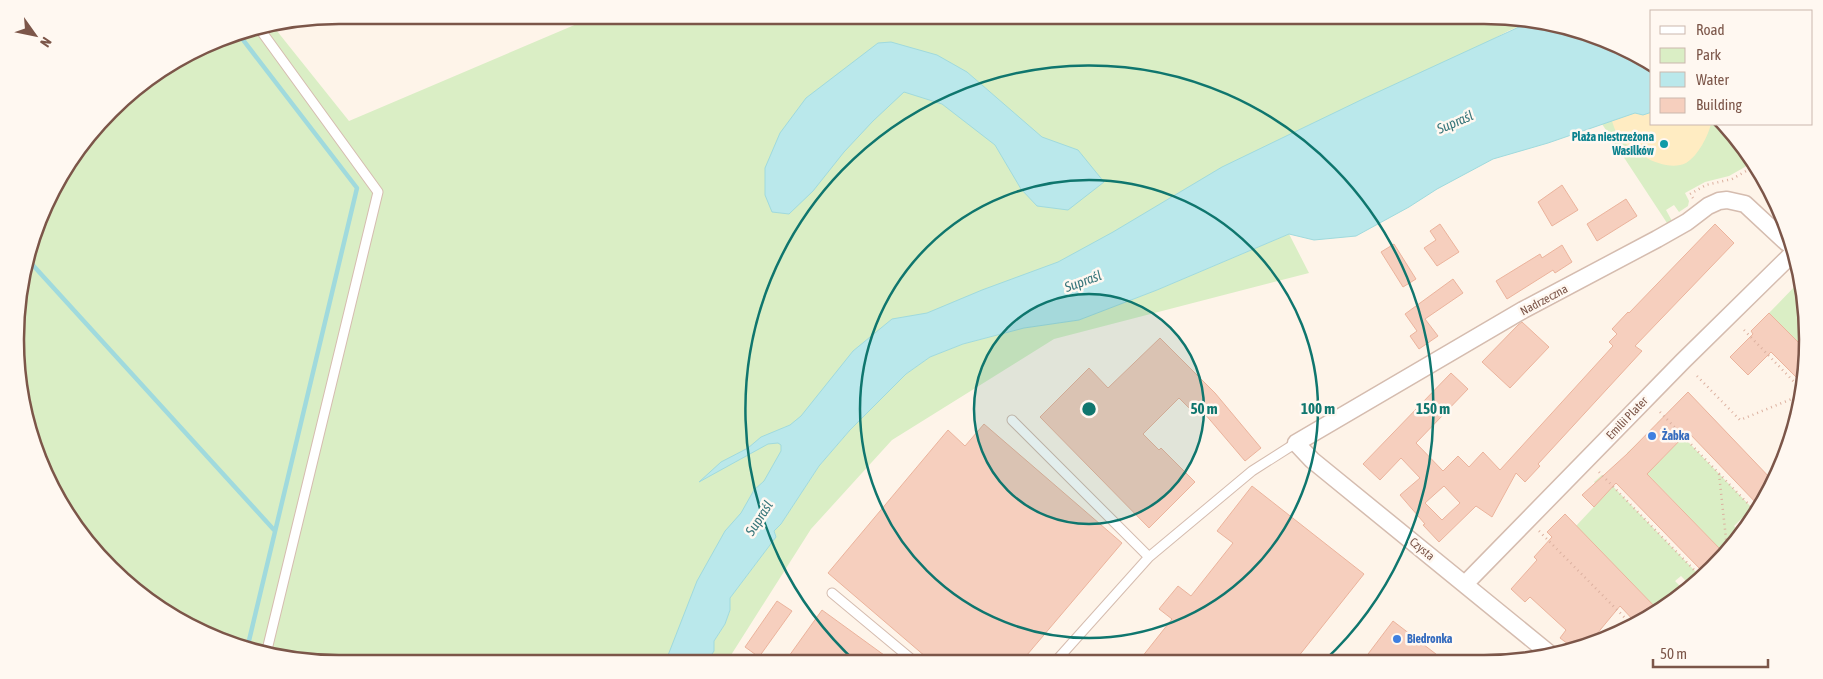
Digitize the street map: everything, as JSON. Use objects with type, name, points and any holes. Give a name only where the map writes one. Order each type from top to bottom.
[{"type":"street","name":"Nadrzeczna","points":[[1296,443],[1523,310],[1658,239],[1708,206],[1719,201],[1727,200],[1744,204],[1783,240]]},
{"type":"street","name":"Emilii Plater","points":[[1465,584],[1683,360],[1788,258]]},
{"type":"street","name":"Czysta","points":[[1296,443],[1312,460],[1544,649]]},
{"type":"lane","points":[[263,34],[378,192],[268,646]]},
{"type":"lane","points":[[1012,420],[1149,557]]},
{"type":"lane","points":[[1060,655],[1149,557],[1252,471],[1296,443]]},
{"type":"lane","points":[[832,593],[906,655]]},
{"type":"path","points":[[1744,330],[1796,384]]},
{"type":"path","points":[[1697,376],[1740,420],[1794,398]]},
{"type":"path","points":[[1660,412],[1751,507]]},
{"type":"path","points":[[1599,472],[1697,573]]},
{"type":"path","points":[[1718,472],[1726,542]]},
{"type":"path","points":[[1539,531],[1628,620]]},
{"type":"green space","points":[[577,24],[1504,24],[1521,26],[840,395],[698,655],[319,655],[278,649],[219,631],[200,623],[164,602],[116,563],[77,515],[56,479],[35,421],[26,381],[24,319],[30,278],[41,238],[56,200],[77,164],[116,116],[164,77],[200,56],[219,48],[276,30],[349,121]]},
{"type":"green space","points":[[1635,113],[1643,115],[1650,113],[1650,125],[1715,125],[1747,166],[1729,176],[1705,182],[1685,193],[1689,201],[1688,206],[1679,212],[1674,205],[1666,210],[1672,221],[1667,223],[1602,124]]},
{"type":"green space","points":[[1289,234],[1309,273],[1054,339],[892,440],[811,529],[731,655],[711,655],[714,651],[714,641],[725,624],[730,610],[730,598],[776,537],[774,531],[781,524],[819,466],[850,430],[906,374],[930,357],[963,344],[1024,328],[1079,320],[1157,290]]},
{"type":"green space","points":[[1795,286],[1799,319],[1799,343],[1769,313]]},
{"type":"green space","points":[[1664,417],[1751,507],[1744,518],[1734,526],[1736,528],[1720,549],[1627,453],[1639,442],[1659,462],[1677,443],[1657,423]]},
{"type":"green space","points":[[1602,475],[1696,572],[1686,581],[1681,576],[1675,581],[1680,586],[1653,605],[1576,526],[1606,494],[1594,482]]},
{"type":"sand","name":"Plaża niestrzeżona Wasilków","points":[[1635,113],[1643,115],[1650,113],[1650,125],[1711,125],[1708,134],[1695,156],[1686,163],[1669,165],[1650,160],[1633,150],[1615,130],[1612,121]]},
{"type":"water","name":"Supraśl","points":[[1522,26],[1585,41],[1623,56],[1650,72],[1650,113],[1643,115],[1635,113],[1548,143],[1493,159],[1356,236],[1314,240],[1289,234],[1157,290],[1079,320],[1024,328],[963,344],[930,357],[906,374],[850,430],[819,466],[781,524],[774,531],[776,537],[730,598],[730,610],[725,624],[714,641],[714,651],[711,655],[668,655],[697,581],[725,531],[741,513],[754,490],[764,481],[781,451],[781,445],[778,443],[768,444],[699,482],[721,462],[748,448],[761,437],[790,425],[801,416],[853,351],[892,319],[927,313],[1058,262],[1113,232],[1222,167]]},
{"type":"water","points":[[891,42],[937,55],[967,72],[1042,137],[1078,150],[1104,182],[1068,210],[1037,206],[1021,189],[995,145],[942,104],[904,92],[873,121],[844,152],[813,191],[789,214],[772,212],[765,195],[765,168],[780,133],[806,98],[878,43]]},
{"type":"building","points":[[1562,185],[1578,210],[1552,226],[1538,202]]},
{"type":"building","points":[[1626,199],[1637,216],[1597,241],[1587,224]]},
{"type":"building","points":[[1440,224],[1459,252],[1437,266],[1424,248],[1436,240],[1430,231]]},
{"type":"building","points":[[1715,224],[1734,243],[1635,346],[1642,351],[1538,464],[1540,466],[1525,482],[1516,473],[1492,517],[1476,506],[1439,542],[1400,495],[1420,478],[1401,458],[1380,480],[1363,464],[1451,373],[1468,389],[1416,443],[1443,471],[1458,456],[1469,467],[1483,452],[1500,470],[1613,346],[1609,342],[1617,334],[1612,329]],"holes":[[[1444,486],[1460,503],[1442,520],[1425,503]]]},
{"type":"building","points":[[1394,244],[1416,279],[1403,287],[1381,252]]},
{"type":"building","points":[[1562,245],[1572,262],[1555,273],[1553,270],[1507,299],[1496,281],[1540,254],[1542,258]]},
{"type":"building","points":[[1453,279],[1463,293],[1425,319],[1438,336],[1419,349],[1410,336],[1417,331],[1405,314]]},
{"type":"building","points":[[1769,313],[1799,343],[1797,378],[1771,352],[1748,375],[1730,357],[1753,334],[1751,331]]},
{"type":"building","points":[[1522,322],[1549,347],[1510,388],[1482,362]]},
{"type":"building","points":[[1160,338],[1215,393],[1261,448],[1245,461],[1199,407],[1193,412],[1179,398],[1143,434],[1159,450],[1161,448],[1195,482],[1149,528],[1040,417],[1089,368],[1108,388]]},
{"type":"building","points":[[1688,392],[1768,476],[1754,501],[1688,432],[1647,474],[1720,549],[1700,569],[1616,483],[1594,507],[1582,495],[1627,454]]},
{"type":"building","points":[[984,424],[1122,543],[1027,655],[924,655],[828,573],[948,430],[965,446]]},
{"type":"building","points":[[1252,486],[1364,574],[1300,655],[1144,655],[1172,619],[1159,609],[1178,586],[1191,596],[1233,543],[1217,531]]},
{"type":"building","points":[[1565,514],[1654,605],[1632,618],[1620,606],[1597,634],[1567,643],[1560,638],[1566,630],[1530,597],[1525,602],[1511,589],[1537,560],[1534,557],[1552,537],[1547,532]]},
{"type":"building","points":[[777,601],[792,611],[760,655],[756,655],[745,647]]},
{"type":"building","points":[[822,610],[884,655],[790,655]]},
{"type":"building","name":"Biedronka","points":[[1393,621],[1437,655],[1367,655]]},
{"type":"waterway","points":[[243,40],[357,188],[249,641]]},
{"type":"waterway","points":[[33,265],[275,531]]},
{"type":"place","name":"Plaża niestrzeżona Wasilków","points":[[1664,144]]},
{"type":"place","name":"Żabka","points":[[1652,436]]},
{"type":"place","name":"Biedronka","points":[[1397,639]]}]
